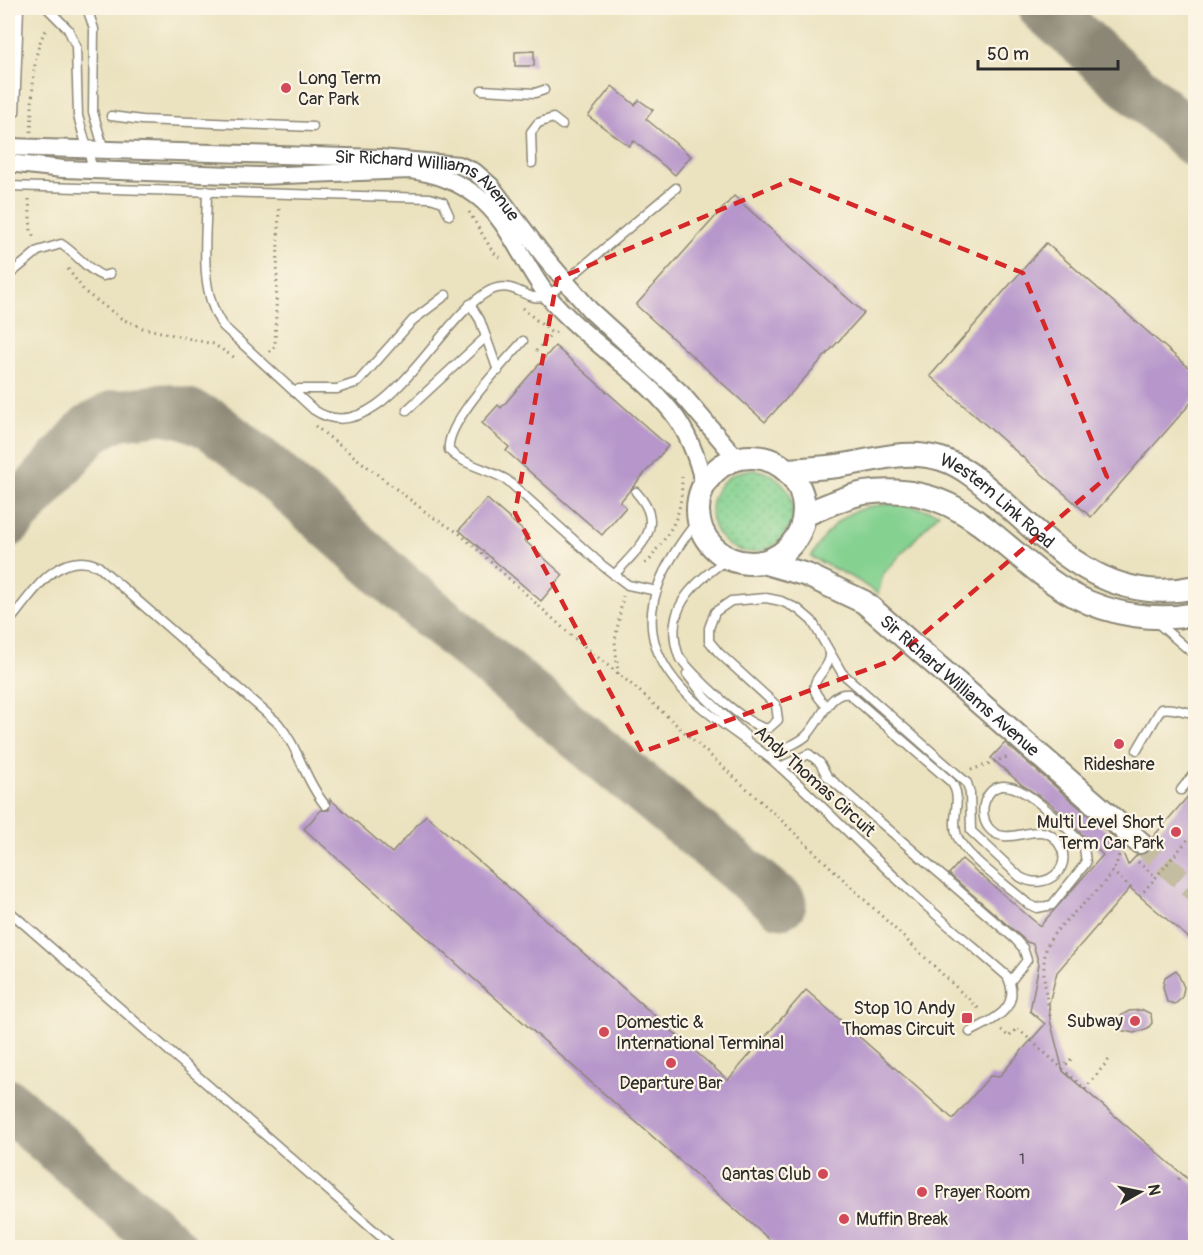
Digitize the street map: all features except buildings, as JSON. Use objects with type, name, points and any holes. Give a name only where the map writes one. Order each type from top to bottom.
[{"type":"street","name":"Sir Richard Williams Avenue","points":[[8,147],[380,158],[459,165],[475,172],[490,186],[590,310],[681,393],[737,459]]},
{"type":"street","name":"Sir Richard Williams Avenue","points":[[8,163],[259,176],[410,170],[428,172],[462,186],[486,204],[548,297],[671,411],[692,445],[704,486]]},
{"type":"street","name":"Western Link Road","points":[[788,470],[837,466],[902,453],[943,460],[959,466],[986,487],[1067,559],[1099,576],[1125,586],[1196,587]]},
{"type":"street","points":[[752,457],[766,459],[788,470],[799,486],[804,515],[800,532],[791,546],[778,556],[762,562],[745,563],[729,558],[715,549],[705,535],[699,519],[699,502],[704,486],[723,464],[737,459],[752,457]]},
{"type":"street","name":"Western Link Road","points":[[804,515],[840,500],[866,493],[894,492],[936,500],[979,520],[1076,597],[1128,615],[1150,617],[1196,614]]},
{"type":"street","name":"Sir Richard Williams Avenue","points":[[762,562],[828,584],[864,602],[1012,731],[1129,844]]},
{"type":"lane","points":[[8,115],[15,112],[19,8]]},
{"type":"lane","points":[[47,8],[72,34],[76,46],[78,116],[96,150]]},
{"type":"lane","points":[[87,8],[94,29],[93,112],[96,150],[93,169]]},
{"type":"lane","points":[[482,90],[535,93],[544,90]]},
{"type":"lane","points":[[111,116],[121,119],[313,127]]},
{"type":"lane","points":[[532,163],[531,132],[546,119],[553,118],[562,125]]},
{"type":"lane","points":[[8,186],[430,198],[443,202],[449,215]]},
{"type":"lane","points":[[207,191],[208,287],[214,313],[223,326],[325,417],[346,419],[377,406],[470,304],[491,290],[503,287],[514,287],[533,298],[548,297],[676,188]]},
{"type":"lane","points":[[8,276],[20,264],[41,250],[61,244],[95,273],[103,276],[110,274]]},
{"type":"lane","points":[[299,389],[337,389],[358,382],[413,320],[446,295]]},
{"type":"lane","points":[[470,304],[486,337],[498,371]]},
{"type":"lane","points":[[407,410],[486,337]]},
{"type":"lane","points":[[523,341],[459,417],[451,432],[449,450],[456,459],[489,469],[507,480],[628,585],[657,591]]},
{"type":"lane","points":[[614,574],[639,547],[649,530],[652,517],[648,506],[636,492]]},
{"type":"lane","name":"Andy Thomas Circuit","points":[[699,519],[671,557],[657,591],[652,626],[663,663],[687,693],[729,729],[754,745],[780,767],[913,894],[1007,976],[1010,982]]},
{"type":"lane","points":[[729,558],[692,585],[685,596],[675,624],[675,640],[679,656],[695,686],[754,745]]},
{"type":"lane","points":[[8,623],[63,564],[85,561],[98,566],[278,723],[298,751],[313,790],[325,805]]},
{"type":"lane","points":[[679,656],[695,676],[752,723],[765,729],[774,726],[778,710],[772,700],[711,645],[708,636],[715,612],[722,605],[741,598],[781,601],[798,609],[812,621],[830,655],[848,679],[967,783],[970,793],[971,831],[1020,877],[1037,883],[1046,881],[1056,875],[1063,859],[1058,842],[1047,833],[1038,832],[1007,837],[999,836],[987,826],[983,813],[988,796],[994,790],[1008,786],[1019,788],[1026,793],[1079,840],[1086,855],[1082,869],[1052,905],[1037,908],[1028,904],[961,844],[955,826],[958,797],[955,786],[854,696],[839,694],[806,736],[767,756]]},
{"type":"lane","points":[[1150,617],[1196,656]]},
{"type":"lane","points":[[827,707],[816,694],[814,687],[816,680],[829,663],[830,655]]},
{"type":"lane","points":[[1137,750],[1161,709],[1172,706],[1186,713],[1196,713]]},
{"type":"lane","points":[[780,767],[809,753],[820,763],[827,776],[1023,948],[1027,960],[1010,982],[1012,996],[1008,1004],[991,1020],[970,1032]]},
{"type":"lane","points":[[1181,790],[1196,771]]},
{"type":"lane","points":[[8,910],[394,1248]]},
{"type":"path","points":[[30,147],[37,52],[44,33],[57,19]]},
{"type":"path","points":[[28,186],[31,231],[41,250],[64,263],[85,291],[122,319],[143,328],[213,345],[239,360]]},
{"type":"path","points":[[267,355],[275,345],[279,203]]},
{"type":"path","points":[[467,208],[494,252],[507,263]]},
{"type":"path","points":[[517,303],[552,333]]},
{"type":"path","points":[[536,351],[552,333],[558,332],[567,336]]},
{"type":"path","points":[[315,425],[431,516],[459,534],[573,637],[618,674],[777,816],[1009,1037],[1017,1028],[1086,1089],[1111,1057]]},
{"type":"path","points":[[639,566],[650,561],[658,546],[670,534],[682,495],[682,467]]},
{"type":"path","points":[[618,674],[615,641],[617,619],[625,590]]},
{"type":"path","points":[[965,771],[1014,755]]},
{"type":"path","points":[[1140,896],[1196,830]]},
{"type":"path","points":[[1050,1016],[1043,981],[1048,942],[1112,870],[1129,844]]},
{"type":"path","points":[[1112,870],[1131,888]]},
{"type":"path","points":[[1036,972],[1043,981]]},
{"type":"path","points":[[1062,1070],[1073,1057]]},
{"type":"path","points":[[1178,1179],[1196,1170]]},
{"type":"path","points":[[1189,1188],[1196,1189]]},
{"type":"highlighted area","points":[[791,180],[1023,273],[1107,477],[893,660],[642,752],[515,513],[557,279]]},
{"type":"green space","points":[[752,470],[768,473],[781,482],[790,495],[793,511],[790,527],[781,540],[768,549],[752,552],[736,549],[723,540],[714,527],[711,511],[714,495],[723,482],[736,473]]},
{"type":"green space","points":[[898,503],[939,513],[883,574],[878,594],[857,580],[811,557],[828,532],[846,516],[867,507]]},
{"type":"taxiway","points":[[1044,8],[1196,142]]},
{"type":"taxiway","points":[[8,522],[90,429],[116,415],[164,409],[188,414],[212,425],[267,468],[420,604],[781,903]]},
{"type":"taxiway","points":[[8,1104],[172,1248]]},
{"type":"tunnel","points":[[1139,842],[1196,892]]},
{"type":"place","name":"Long Term Car Park","points":[[286,88]]},
{"type":"place","name":"Rideshare","points":[[1119,744]]},
{"type":"place","name":"Multi Level Short Term Car Park","points":[[1176,832]]},
{"type":"place","name":"Stop 10 Andy Thomas Circuit","points":[[967,1018]]},
{"type":"place","name":"Subway","points":[[1135,1021]]},
{"type":"place","name":"Domestic & International Terminal","points":[[604,1032]]},
{"type":"place","name":"Departure Bar","points":[[671,1063]]},
{"type":"place","name":"Qantas Club","points":[[823,1174]]},
{"type":"place","name":"Prayer Room","points":[[922,1192]]},
{"type":"place","name":"Muffin Break","points":[[844,1219]]}]
